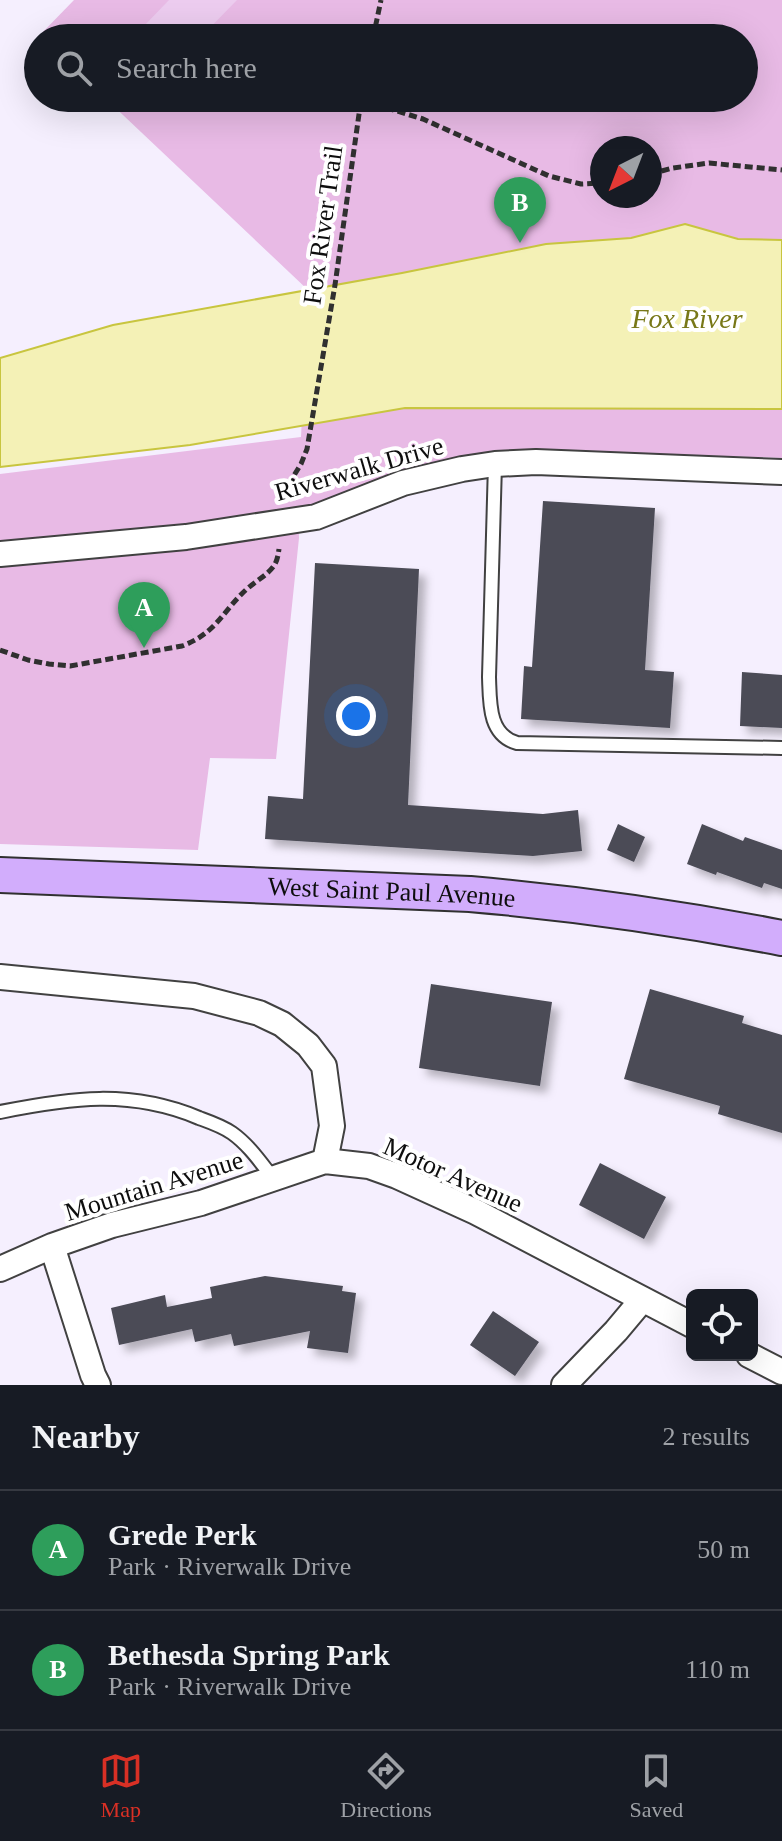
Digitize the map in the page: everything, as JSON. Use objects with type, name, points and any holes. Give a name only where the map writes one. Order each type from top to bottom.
[{"type":"main road","name":"West Saint Paul Avenue","points":[[0,875],[470,894],[717,925],[782,938]]},
{"type":"street","name":"Riverwalk Drive","points":[[0,554],[186,537],[316,517],[403,483],[495,464],[536,462],[782,472]]},
{"type":"street","points":[[0,977],[194,996],[259,1013],[282,1024],[308,1045],[324,1066],[332,1126],[325,1161]]},
{"type":"street","name":"Mountain Avenue","points":[[0,1269],[112,1225],[201,1203],[325,1161]]},
{"type":"street","name":"Motor Avenue","points":[[325,1161],[369,1166],[397,1176],[476,1212],[686,1322]]},
{"type":"street","points":[[52,1246],[98,1385]]},
{"type":"street","points":[[564,1385],[642,1300]]},
{"type":"street","points":[[758,1360],[782,1372]]},
{"type":"lane","points":[[495,464],[489,691],[490,706],[501,735],[517,743],[782,748]]},
{"type":"lane","points":[[0,1112],[97,1098],[146,1102],[179,1110],[230,1131],[273,1178]]},
{"type":"path","points":[[376,24],[381,0]]},
{"type":"path","name":"Fox River Trail","points":[[282,497],[307,449],[335,285],[358,112]]},
{"type":"path","name":"Fox River Trail","points":[[401,112],[549,176],[590,184]]},
{"type":"path","points":[[662,171],[709,163],[782,170]]},
{"type":"path","points":[[0,650],[28,660],[70,666],[196,641],[214,628],[235,601],[272,568],[278,555],[279,542]]},
{"type":"shaded area","points":[[74,0],[782,0],[782,458],[580,451],[480,453],[390,476],[298,511],[299,538],[276,759],[210,758],[198,850],[0,844],[0,474],[301,437],[308,290],[120,112],[758,112],[758,24],[51,24]]},
{"type":"shaded area","points":[[169,0],[237,0],[214,24],[146,24]]},
{"type":"water","name":"Fox River","points":[[685,224],[738,239],[782,240],[782,409],[405,408],[190,445],[0,467],[0,358],[113,325],[546,244],[631,238]]},
{"type":"building","points":[[543,501],[655,508],[645,670],[674,672],[670,728],[521,719],[524,666],[532,667]]},
{"type":"building","points":[[315,563],[419,569],[408,805],[543,814],[578,810],[582,851],[533,856],[265,839],[268,796],[303,799]]},
{"type":"building","points":[[742,672],[782,675],[782,728],[740,726]]},
{"type":"building","points":[[618,824],[645,837],[634,862],[607,850]]},
{"type":"building","points":[[702,824],[743,841],[745,837],[782,850],[782,889],[764,883],[762,888],[687,864]]},
{"type":"building","points":[[431,984],[552,1002],[540,1086],[419,1068]]},
{"type":"building","points":[[650,989],[744,1016],[742,1023],[782,1035],[782,1133],[718,1114],[720,1106],[624,1079]]},
{"type":"building","points":[[600,1163],[666,1197],[644,1239],[579,1205]]},
{"type":"building","points":[[265,1276],[343,1286],[342,1291],[356,1293],[348,1353],[307,1348],[310,1331],[234,1346],[231,1334],[195,1342],[192,1329],[119,1345],[111,1308],[165,1295],[167,1307],[212,1298],[210,1287]]},
{"type":"building","points":[[493,1311],[539,1342],[515,1376],[470,1345]]},
{"type":"place","name":"Bethesda Spring Park","points":[[520,243]]},
{"type":"place","name":"Grede Perk","points":[[144,648]]}]
